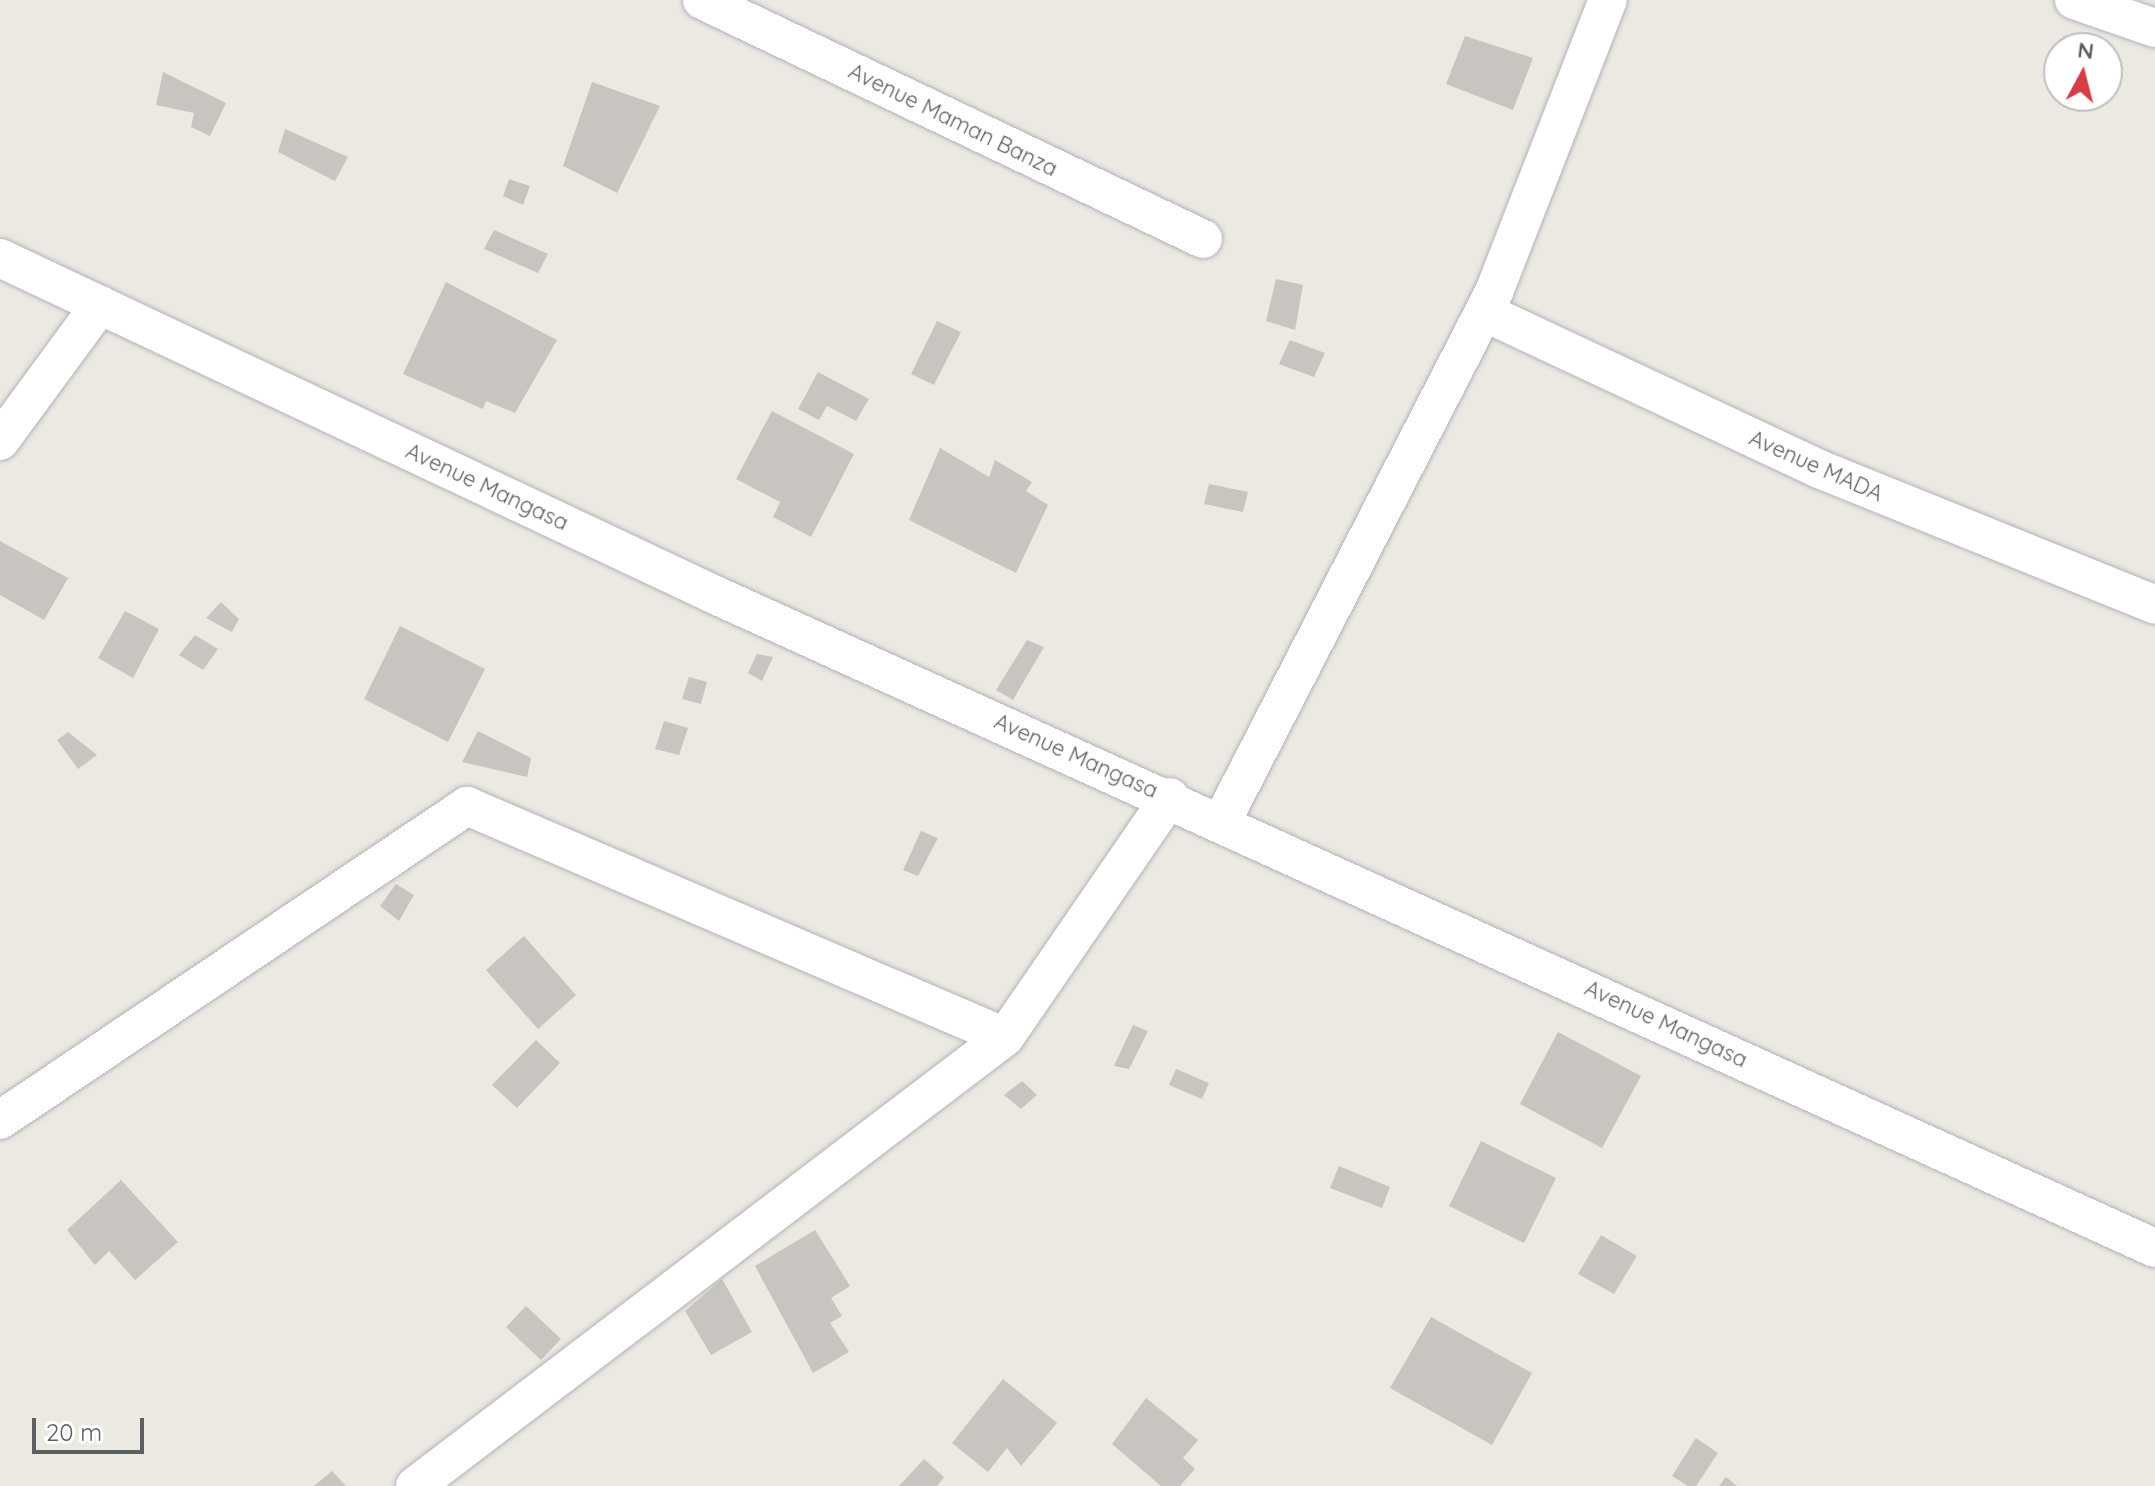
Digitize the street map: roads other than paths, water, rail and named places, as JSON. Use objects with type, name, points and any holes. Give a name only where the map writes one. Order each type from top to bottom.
[{"type":"street","name":"Avenue Maman Banza","points":[[702,0],[1203,239]]},
{"type":"street","points":[[1222,821],[1484,312],[1608,0]]},
{"type":"street","points":[[2074,0],[2155,28]]},
{"type":"street","name":"Avenue Mangasa","points":[[0,258],[713,594],[1170,797],[2155,1248]]},
{"type":"street","points":[[0,441],[100,305]]},
{"type":"street","name":"Avenue MADA","points":[[1484,312],[1819,469],[2155,605]]},
{"type":"street","points":[[415,1486],[1005,1037],[1170,797]]},
{"type":"street","points":[[0,1120],[467,806],[1005,1037]]}]
